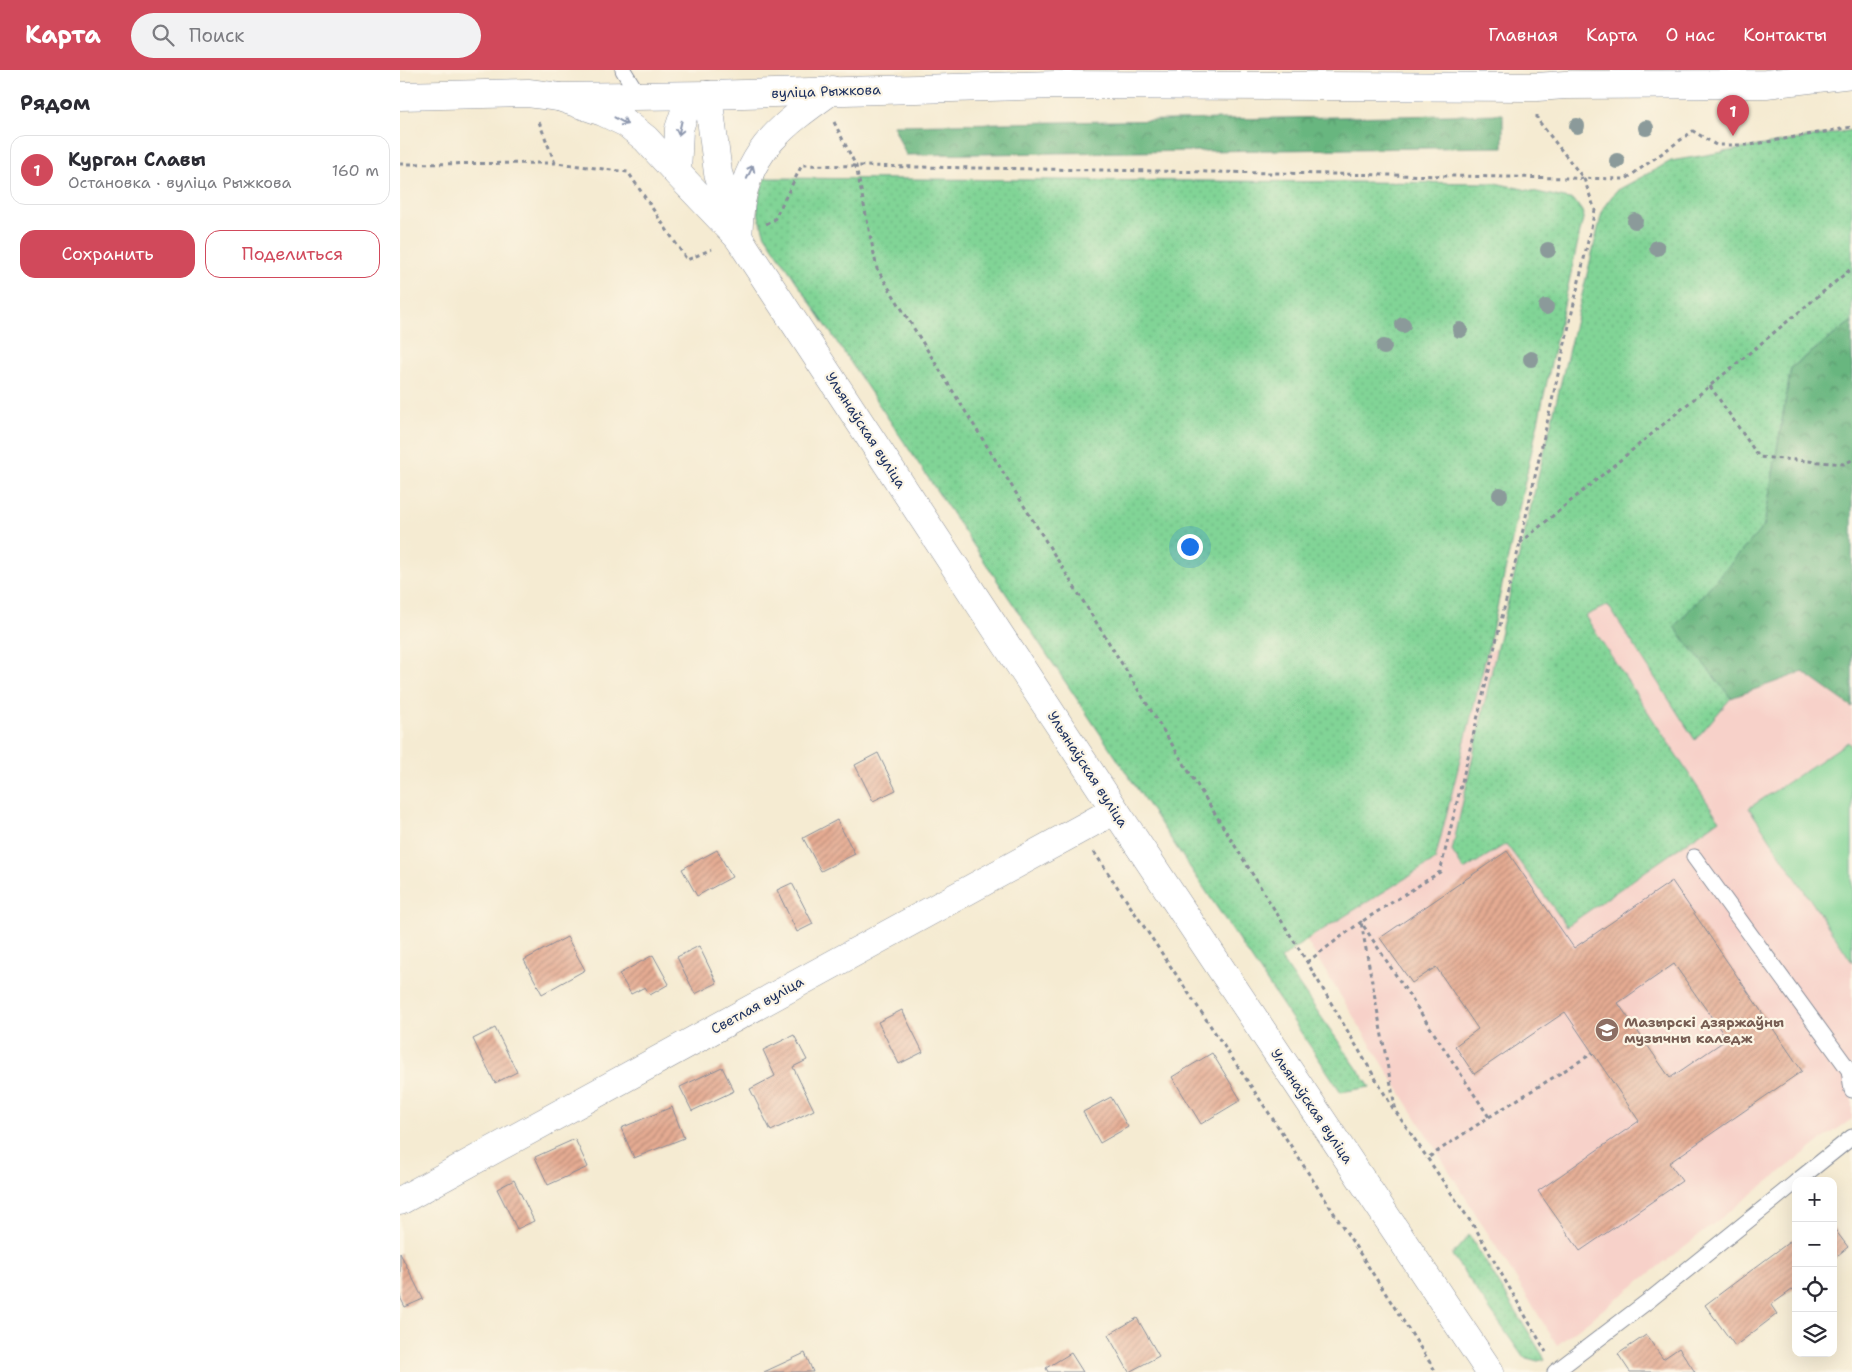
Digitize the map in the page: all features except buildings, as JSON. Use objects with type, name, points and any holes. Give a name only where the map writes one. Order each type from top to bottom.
[{"type":"main road","name":"вуліца Рыжкова","points":[[400,96],[528,93],[560,97],[708,95],[1053,77],[1537,87],[1565,85],[1766,84],[1852,74]]},
{"type":"main road","points":[[738,237],[740,203],[749,173],[770,140],[796,116],[832,90]]},
{"type":"main road","points":[[677,174],[679,129],[685,112],[708,95],[718,173],[738,237]]},
{"type":"main road","name":"Ульянаўская вуліца","points":[[560,97],[603,112],[626,123],[646,139],[738,237],[1115,810],[1490,1372]]},
{"type":"main road","name":"Светлая вуліца","points":[[400,1201],[1115,810]]},
{"type":"lane","points":[[623,70],[639,96]]},
{"type":"lane","points":[[1694,857],[1849,1070],[1852,1090]]},
{"type":"lane","points":[[1801,1177],[1852,1136]]},
{"type":"lane","points":[[1556,1371],[1652,1298],[1792,1184]]},
{"type":"path","points":[[1307,962],[1361,922],[1440,872],[1520,543],[1595,210],[1584,179],[1537,119],[1537,87]]},
{"type":"path","points":[[774,220],[802,165],[1626,179],[1693,131],[1716,145],[1750,145],[1852,127]]},
{"type":"path","points":[[400,164],[555,163],[628,172],[687,260],[738,237]]},
{"type":"path","points":[[856,166],[877,268],[1307,962],[1396,1112],[1426,1159],[1477,1231],[1556,1371]]},
{"type":"path","points":[[1520,543],[1852,268]]},
{"type":"path","points":[[1710,386],[1759,457],[1844,464],[1852,460]]},
{"type":"path","points":[[1079,829],[1290,1146],[1436,1372]]},
{"type":"path","points":[[1361,922],[1396,1112]]},
{"type":"path","points":[[1361,922],[1489,1117]]},
{"type":"path","points":[[1426,1159],[1489,1117],[1593,1053]]},
{"type":"shaded area","name":"Мазырскі дзяржаўны музычны каледж","points":[[1646,574],[1731,698],[1803,672],[1852,707],[1852,1119],[1823,1139],[1557,1345],[1306,940],[1435,860],[1487,653]]},
{"type":"green space","points":[[1503,114],[1503,147],[906,155],[893,125]]},
{"type":"green space","points":[[1852,130],[1852,321],[1791,368],[1764,526],[1675,627],[1731,698],[1695,740],[1608,605],[1585,616],[1719,820],[1567,926],[1506,844],[1464,870],[1452,851],[1497,647],[1603,208],[1616,191],[1671,161]]},
{"type":"green space","points":[[765,178],[1495,183],[1574,200],[1584,214],[1487,653],[1435,860],[1306,940],[1281,959],[1370,1087],[1341,1092],[765,235],[758,212],[758,201]]},
{"type":"green space","points":[[1852,321],[1852,707],[1803,672],[1731,698],[1674,627],[1764,526],[1791,368]]},
{"type":"green space","points":[[1848,742],[1852,748],[1852,962],[1749,808]]},
{"type":"green space","points":[[1469,1235],[1545,1359],[1538,1361],[1523,1357],[1452,1255]]},
{"type":"place","name":"Курган Славы","points":[[1733,136]]},
{"type":"place","name":"Мазырскі дзяржаўны музычны каледж","points":[[1607,1030]]}]
